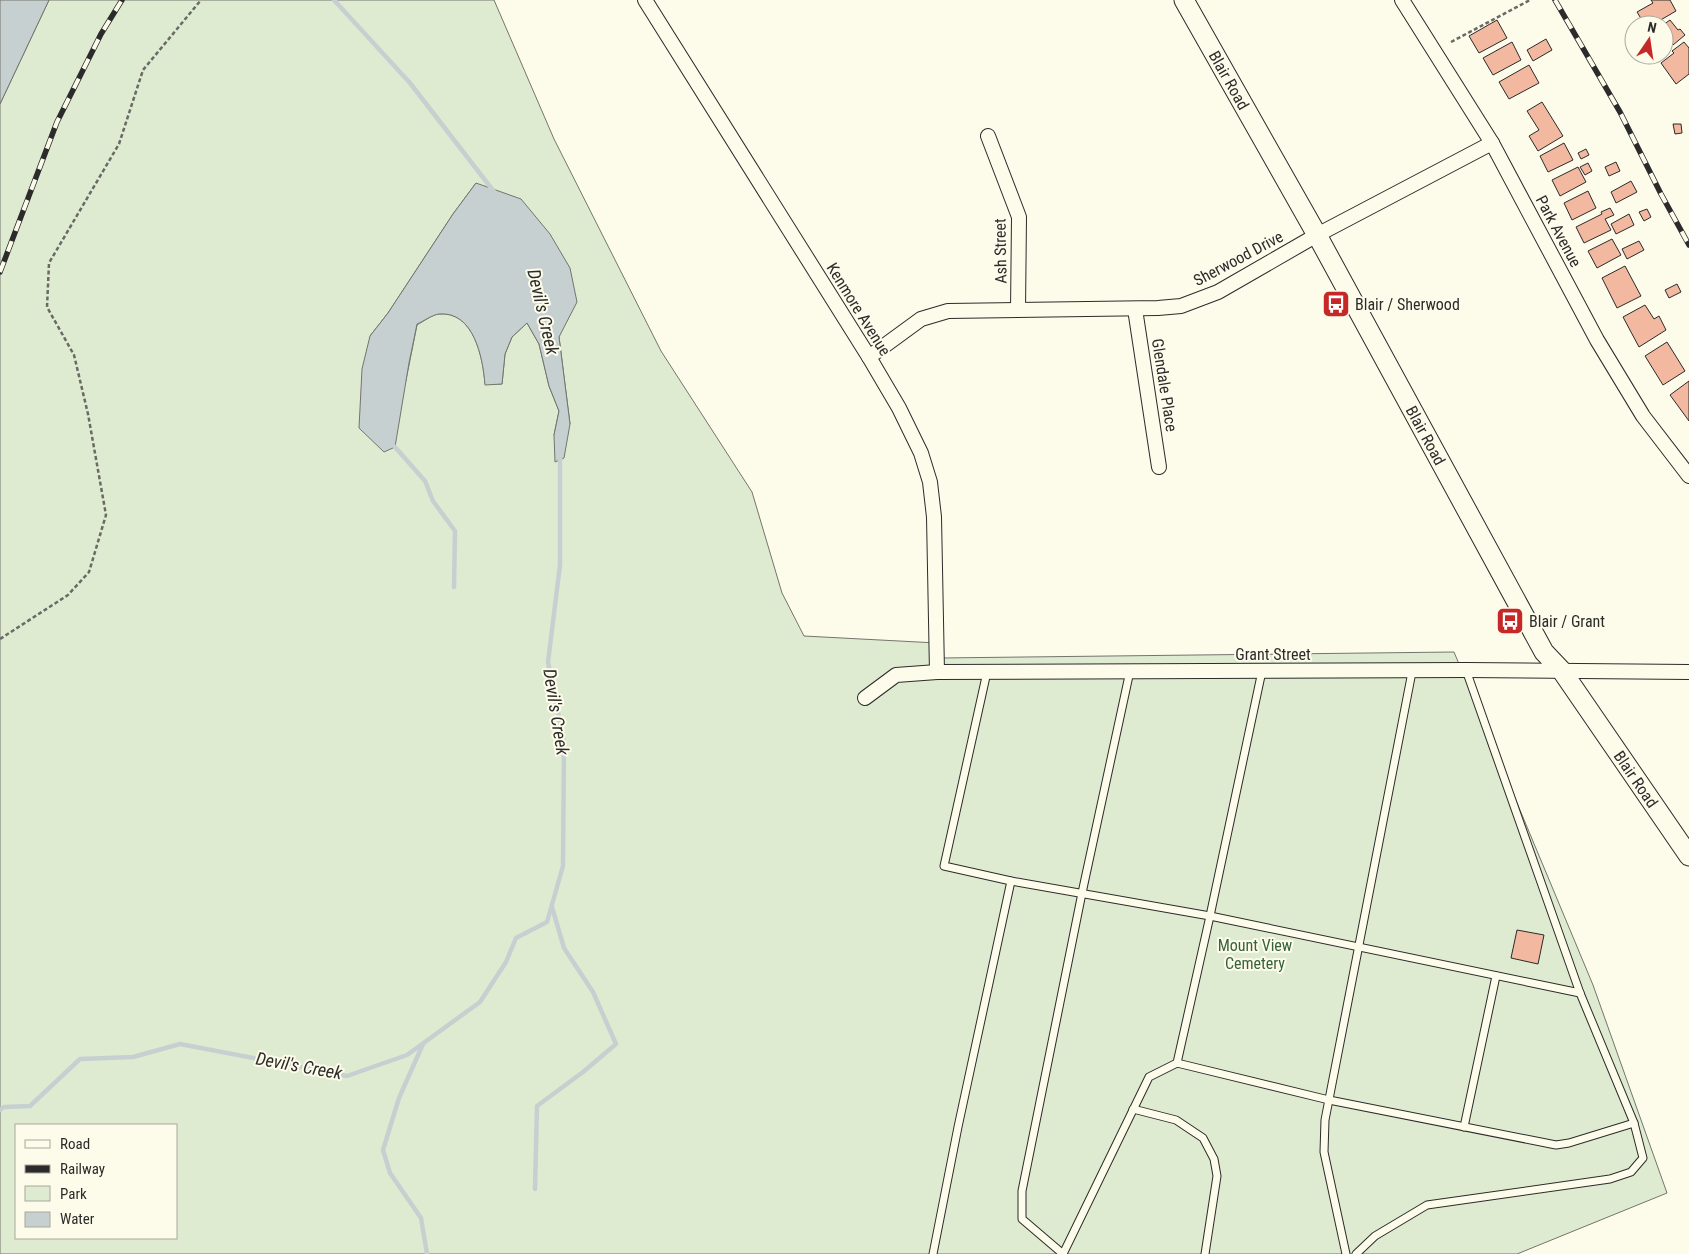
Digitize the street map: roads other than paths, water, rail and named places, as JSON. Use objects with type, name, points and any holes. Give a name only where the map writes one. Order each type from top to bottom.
[{"type":"street","name":"Kenmore Avenue","points":[[645,0],[899,408],[920,453],[930,482],[934,517],[937,672]]},
{"type":"street","name":"Blair Road","points":[[1184,0],[1317,235],[1544,652],[1562,671],[1689,856]]},
{"type":"street","name":"Park Avenue","points":[[1402,0],[1492,143],[1597,340],[1643,416],[1689,476]]},
{"type":"street","name":"Ash Street","points":[[988,136],[1019,217],[1018,310]]},
{"type":"street","name":"Sherwood Drive","points":[[868,357],[921,319],[948,311],[1135,309],[1181,306],[1218,292],[1317,235],[1492,143]]},
{"type":"street","name":"Glendale Place","points":[[1135,309],[1159,467]]},
{"type":"street","name":"Grant Street","points":[[865,698],[896,675],[937,672],[1412,672],[1466,670],[1689,672]]},
{"type":"lane","points":[[1356,1254],[1375,1236],[1428,1205],[1610,1179],[1631,1172],[1643,1158],[1634,1123],[1580,992],[1466,670]]},
{"type":"lane","points":[[987,671],[944,866],[1011,881],[1210,916],[1580,992]]},
{"type":"lane","points":[[1130,671],[1082,893],[1022,1191],[1022,1219],[1063,1254],[1150,1076],[1177,1063],[1329,1100],[1556,1145],[1569,1143],[1634,1123]]},
{"type":"lane","points":[[1177,1063],[1262,671]]},
{"type":"lane","points":[[1346,1254],[1324,1152],[1325,1120],[1412,672]]},
{"type":"lane","points":[[933,1254],[958,1127],[1011,881]]},
{"type":"lane","points":[[1464,1127],[1496,976]]},
{"type":"lane","points":[[1133,1109],[1176,1120],[1203,1138],[1214,1159],[1217,1176],[1205,1254]]},
{"type":"water","points":[[0,0],[49,0],[0,104]]},
{"type":"water","points":[[476,183],[521,199],[550,234],[570,268],[577,302],[559,337],[570,424],[564,458],[555,462],[554,435],[559,411],[549,386],[539,344],[527,323],[512,337],[505,354],[502,384],[485,385],[479,350],[468,328],[461,320],[451,315],[439,314],[417,324],[395,447],[384,452],[359,428],[362,369],[370,336],[388,313],[453,214]]},
{"type":"waterway","name":"Devil's Creek","points":[[334,0],[410,83],[495,193]]},
{"type":"waterway","points":[[395,447],[425,481],[433,501],[455,531],[454,587]]},
{"type":"waterway","name":"Devil's Creek","points":[[0,1110],[4,1107],[30,1106],[80,1059],[133,1057],[180,1044],[347,1076],[407,1055],[480,1002],[506,962],[516,938],[547,922],[563,866],[564,743],[548,662],[560,565],[560,455]]},
{"type":"waterway","points":[[535,1189],[537,1106],[583,1072],[616,1044],[593,992],[564,948],[552,907]]},
{"type":"waterway","points":[[423,1044],[399,1098],[383,1150],[390,1173],[421,1218],[427,1254]]},
{"type":"railway","points":[[0,272],[57,122],[101,34],[122,0]]},
{"type":"railway","points":[[1555,0],[1620,112],[1689,245]]},
{"type":"place","name":"Blair / Sherwood","points":[[1336,304]]},
{"type":"place","name":"Blair / Grant","points":[[1510,621]]},
{"type":"park label","name":"Mount View Cemetery","points":[[1255,954]]}]
